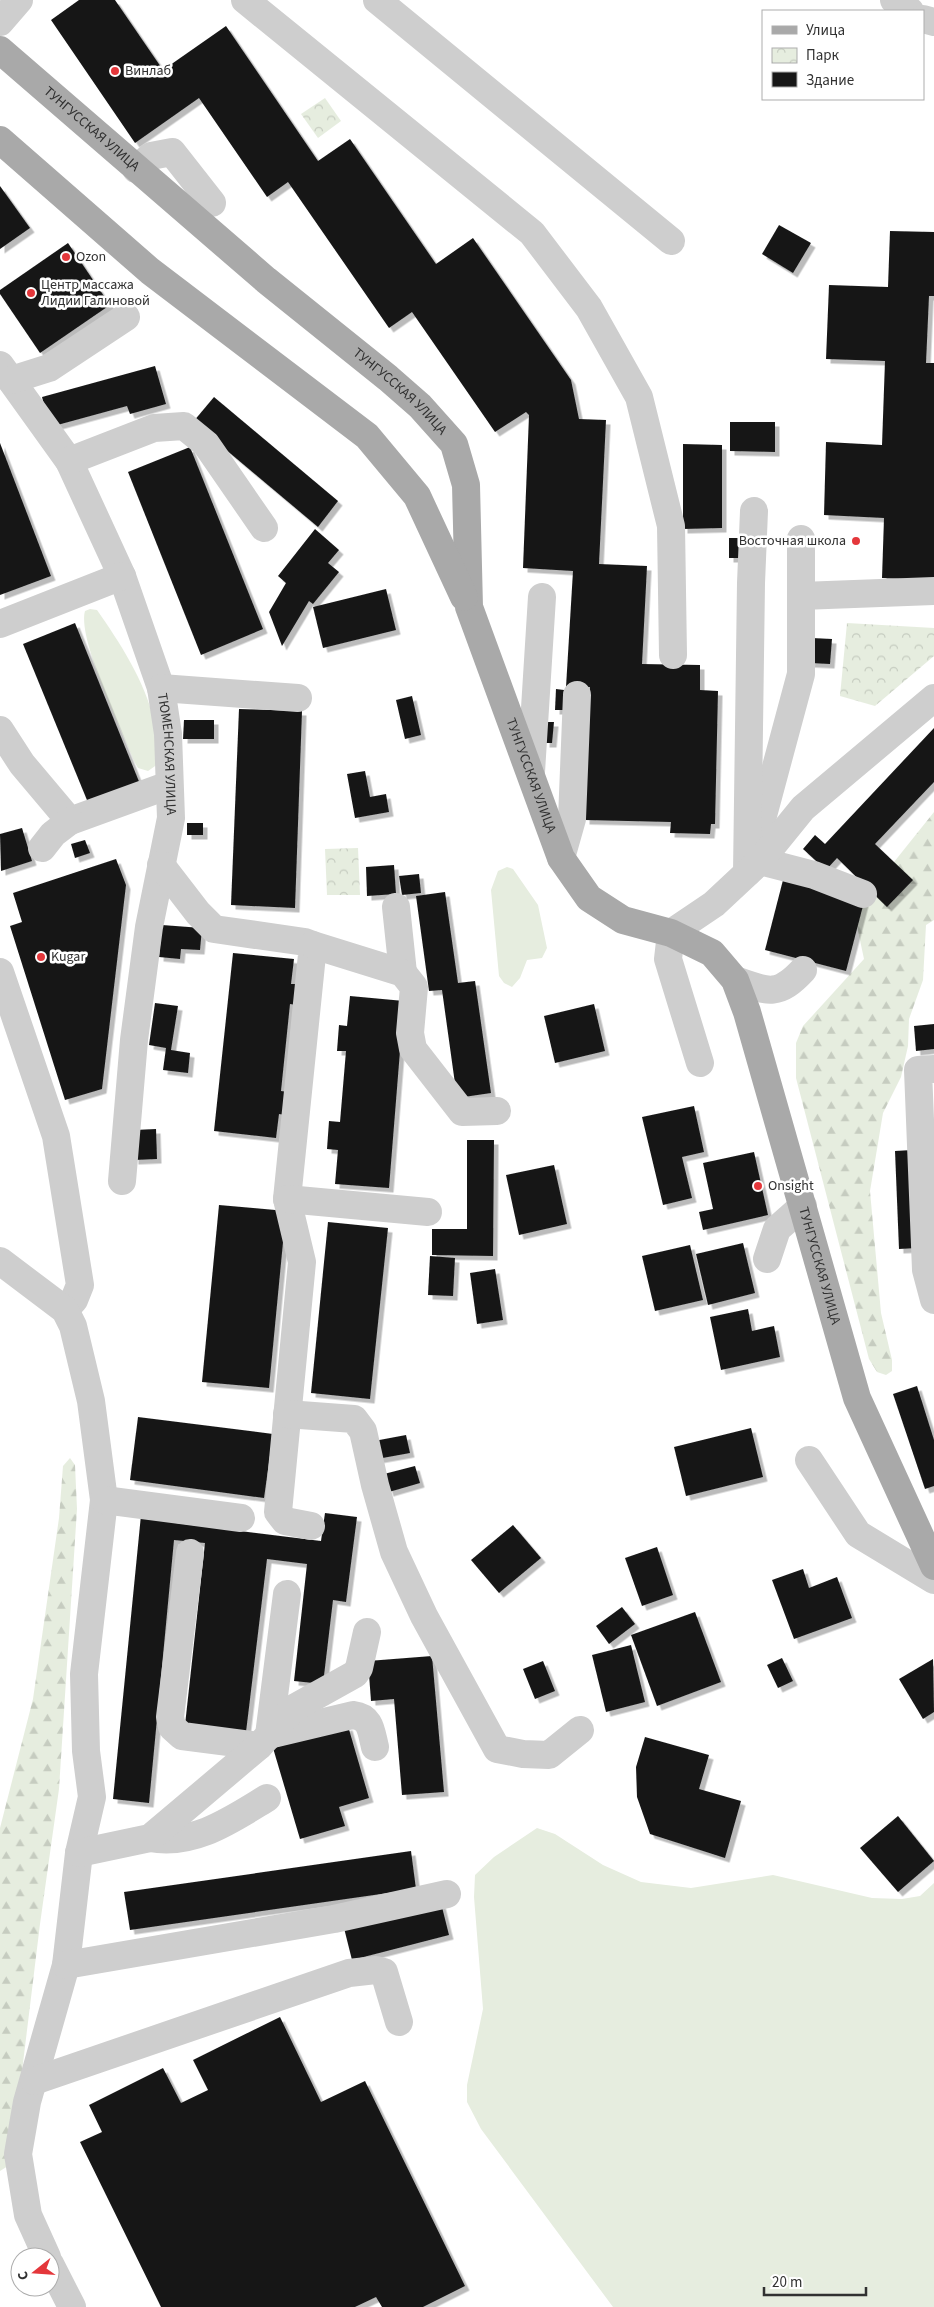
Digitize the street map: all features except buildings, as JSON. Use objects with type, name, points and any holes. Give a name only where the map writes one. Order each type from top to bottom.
[{"type":"main road","name":"ТУНГУССКАЯ УЛИЦА","points":[[0,50],[266,280],[395,384],[420,406],[454,444],[466,485],[469,607],[561,858],[588,898],[623,920],[671,933],[712,953],[735,980],[747,1012],[857,1398],[934,1566]]},
{"type":"main road","points":[[0,140],[150,271],[367,436],[417,496],[469,607]]},
{"type":"lane","points":[[0,22],[19,0]]},
{"type":"lane","points":[[245,0],[532,233],[589,308],[639,397],[671,526],[673,655]]},
{"type":"lane","points":[[377,0],[671,241]]},
{"type":"lane","points":[[894,0],[909,10]]},
{"type":"lane","points":[[136,169],[151,156],[172,152],[212,203]]},
{"type":"lane","points":[[5,373],[49,368],[126,317]]},
{"type":"lane","name":"ТЮМЕНСКАЯ УЛИЦА","points":[[5,373],[69,461],[122,576],[161,688],[168,734],[171,818],[149,927],[134,1040],[122,1181]]},
{"type":"lane","points":[[69,461],[154,428],[184,426],[206,444],[264,528]]},
{"type":"lane","points":[[754,511],[751,583],[754,867]]},
{"type":"lane","points":[[754,867],[801,674],[801,539]]},
{"type":"lane","points":[[0,624],[122,576]]},
{"type":"lane","points":[[801,596],[934,591]]},
{"type":"lane","points":[[531,772],[542,597]]},
{"type":"lane","points":[[161,688],[298,698]]},
{"type":"lane","points":[[561,858],[572,819],[577,695]]},
{"type":"lane","points":[[700,1063],[668,959],[671,933],[714,904],[754,867],[803,808],[934,698]]},
{"type":"lane","points":[[0,730],[22,764],[70,821]]},
{"type":"lane","points":[[42,848],[61,827],[70,821],[169,784]]},
{"type":"lane","points":[[161,865],[198,913],[214,929],[305,942],[403,973]]},
{"type":"lane","points":[[754,867],[814,876],[863,894]]},
{"type":"lane","points":[[396,907],[403,973],[414,987],[410,1033],[413,1049],[462,1112],[497,1111]]},
{"type":"lane","points":[[311,1526],[285,1521],[278,1512],[302,1262],[287,1199],[312,945]]},
{"type":"lane","points":[[735,980],[765,991],[788,986],[804,970]]},
{"type":"lane","points":[[0,972],[56,1136],[80,1285],[74,1300],[65,1310]]},
{"type":"lane","points":[[934,1069],[918,1070],[926,1270],[934,1300]]},
{"type":"lane","points":[[287,1199],[428,1212]]},
{"type":"lane","points":[[767,1259],[777,1229],[803,1206]]},
{"type":"lane","points":[[0,1261],[65,1310],[72,1326],[91,1401],[104,1500],[84,1674],[86,1750],[92,1797],[79,1853],[66,1965],[27,2102],[18,2154],[28,2215],[42,2247]]},
{"type":"lane","points":[[287,1414],[354,1419],[363,1431],[375,1485],[394,1552],[424,1616],[498,1749],[524,1754],[549,1755],[580,1730]]},
{"type":"lane","points":[[809,1460],[858,1534],[934,1580]]},
{"type":"lane","points":[[104,1500],[242,1518]]},
{"type":"lane","points":[[190,1553],[170,1717],[172,1727],[182,1736],[264,1740],[353,1715],[363,1716],[369,1723],[375,1747]]},
{"type":"lane","points":[[264,1740],[287,1594]]},
{"type":"lane","points":[[150,1838],[264,1740],[302,1702],[355,1674],[359,1668],[366,1632]]},
{"type":"lane","points":[[79,1853],[150,1838],[180,1840],[204,1833],[232,1820],[267,1798]]},
{"type":"lane","points":[[66,1965],[334,1919],[446,1894]]},
{"type":"lane","points":[[34,2081],[348,1973],[376,1970],[384,1972],[399,2022]]},
{"type":"lane","points":[[60,2284],[72,2307]]},
{"type":"green space","points":[[325,98],[341,121],[318,138],[301,114]]},
{"type":"green space","points":[[90,609],[97,610],[123,649],[145,691],[155,726],[158,764],[148,771],[138,768],[135,763],[102,686],[84,624],[85,611]]},
{"type":"green space","points":[[847,623],[934,628],[934,656],[875,706],[840,696]]},
{"type":"green space","points":[[934,812],[934,920],[926,925],[923,980],[909,1019],[908,1046],[901,1077],[883,1113],[870,1191],[881,1313],[892,1360],[892,1371],[886,1375],[877,1372],[869,1359],[796,1078],[796,1043],[803,1026],[864,959],[854,912]]},
{"type":"green space","points":[[358,848],[360,895],[327,895],[325,849]]},
{"type":"green space","points":[[507,867],[513,869],[538,905],[547,948],[542,958],[527,960],[520,978],[512,987],[504,983],[499,976],[491,890],[498,871]]},
{"type":"green space","points":[[70,1458],[75,1465],[77,1509],[59,1789],[40,1924],[12,2153],[8,2166],[0,2171],[0,1828],[33,1699],[59,1518],[63,1466]]},
{"type":"green space","points":[[537,1828],[555,1834],[603,1865],[641,1882],[691,1888],[773,1875],[872,1898],[902,1899],[920,1896],[934,1883],[934,2307],[613,2307],[481,2129],[467,2102],[467,2085],[483,2009],[474,1897],[475,1875],[494,1857]]},
{"type":"place","name":"Винлаб","points":[[115,71]]},
{"type":"place","name":"Ozon","points":[[66,257]]},
{"type":"place","name":"Центр массажа Лидии Галиновой","points":[[31,293]]},
{"type":"place","name":"Восточная школа","points":[[856,541]]},
{"type":"place","name":"Kugar","points":[[41,957]]},
{"type":"place","name":"Onsight","points":[[758,1186]]}]
